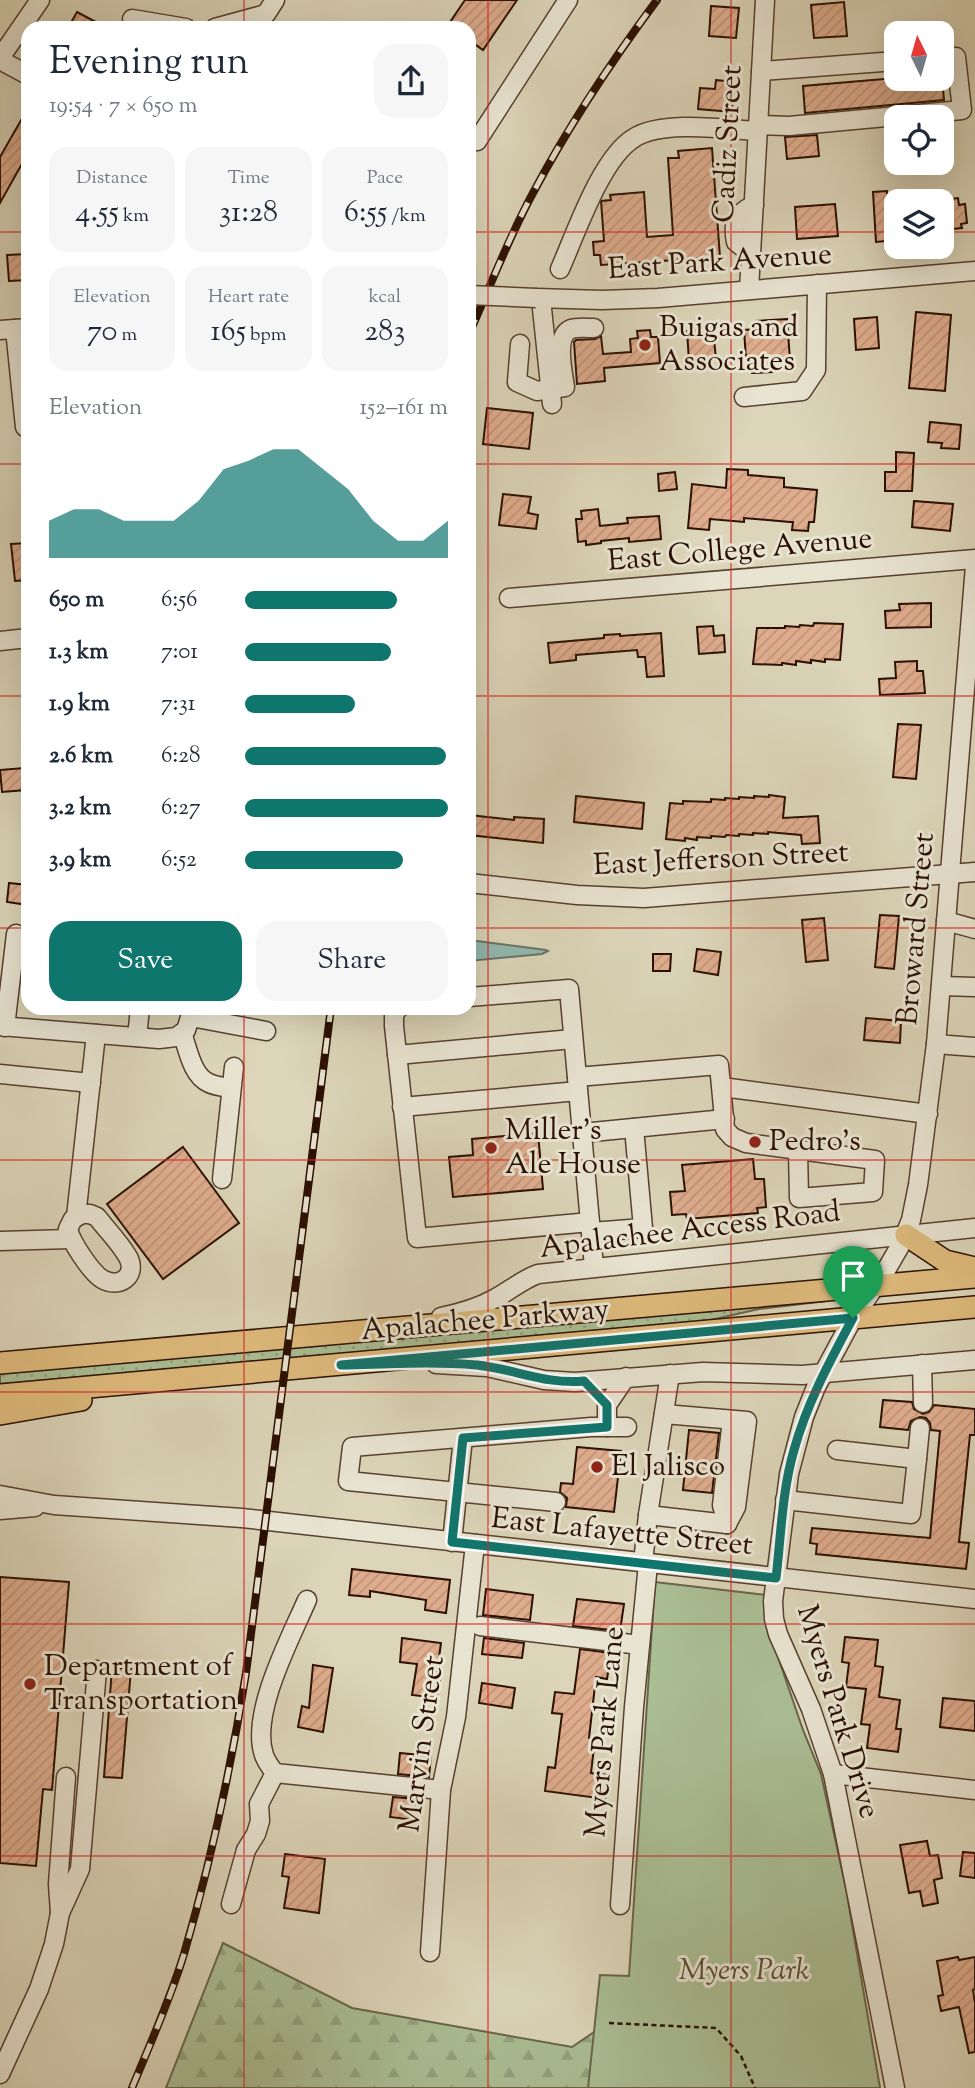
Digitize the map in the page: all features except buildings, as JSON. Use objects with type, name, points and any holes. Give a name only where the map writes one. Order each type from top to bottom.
[{"type":"main road","points":[[906,1235],[945,1261],[975,1268]]},
{"type":"main road","name":"Apalachee Parkway","points":[[0,1363],[975,1277]]},
{"type":"main road","name":"Apalachee Parkway","points":[[0,1395],[975,1307]]},
{"type":"main road","points":[[0,1414],[223,1375]]},
{"type":"street","points":[[26,21],[40,0]]},
{"type":"street","points":[[240,21],[266,14],[275,0]]},
{"type":"street","points":[[476,141],[568,0]]},
{"type":"street","name":"Cadiz Street","points":[[749,290],[765,0]]},
{"type":"street","points":[[132,19],[144,21]]},
{"type":"street","points":[[21,28],[0,59],[21,71]]},
{"type":"street","points":[[560,269],[604,170],[635,137],[691,126],[758,128],[962,110],[954,57]]},
{"type":"street","points":[[761,71],[884,62]]},
{"type":"street","name":"East Park Avenue","points":[[476,295],[602,300],[658,298],[975,271]]},
{"type":"street","points":[[744,397],[802,391],[816,370],[817,284]]},
{"type":"street","points":[[539,298],[552,397]]},
{"type":"street","points":[[552,397],[565,387],[560,344],[564,335],[574,329],[594,328]]},
{"type":"street","points":[[14,329],[21,391]]},
{"type":"street","points":[[520,344],[517,382],[552,397]]},
{"type":"street","name":"East College Avenue","points":[[509,598],[975,559]]},
{"type":"street","name":"Broward Street","points":[[875,1286],[906,1235],[918,1185],[928,1114],[975,566]]},
{"type":"street","points":[[0,641],[21,639]]},
{"type":"street","name":"East Jefferson Street","points":[[476,884],[577,895],[644,898],[975,872]]},
{"type":"street","points":[[946,921],[975,929]]},
{"type":"street","points":[[16,934],[2,1026],[159,1039],[179,1035],[186,1030],[191,1015]]},
{"type":"street","points":[[941,986],[975,986]]},
{"type":"street","points":[[476,997],[569,989],[594,1268]]},
{"type":"street","points":[[137,1037],[139,1015]]},
{"type":"street","points":[[215,1015],[266,1031]]},
{"type":"street","points":[[394,1015],[417,1238],[591,1227],[643,1228],[634,1128]]},
{"type":"street","points":[[76,1217],[96,1034]]},
{"type":"street","points":[[179,1035],[202,1079],[211,1085],[232,1088]]},
{"type":"street","points":[[397,1055],[573,1039]]},
{"type":"street","points":[[936,1044],[975,1047]]},
{"type":"street","points":[[402,1107],[719,1065],[726,1129],[732,1137],[746,1143],[875,1160],[873,1192],[799,1198],[798,1150]]},
{"type":"street","points":[[222,1179],[234,1067]]},
{"type":"street","points":[[0,1074],[91,1083]]},
{"type":"street","points":[[722,1087],[928,1114]]},
{"type":"street","points":[[582,1133],[725,1119]]},
{"type":"street","points":[[82,1214],[97,1217],[128,1258],[131,1268],[129,1276],[123,1282],[111,1283],[100,1278],[70,1239],[68,1229],[76,1217],[82,1214]]},
{"type":"street","name":"Apalachee Access Road","points":[[337,1333],[456,1314],[494,1300],[531,1277],[975,1228]]},
{"type":"street","points":[[0,1241],[70,1239]]},
{"type":"street","name":"Myers Park Drive","points":[[875,1286],[853,1318],[823,1373],[796,1441],[785,1500],[774,1601],[776,1626],[811,1709],[833,1774],[895,2088]]},
{"type":"street","points":[[341,1365],[465,1364],[506,1370],[554,1382],[730,1372],[793,1375],[975,1360]]},
{"type":"street","points":[[922,1364],[923,1403]]},
{"type":"street","name":"Myers Park Lane","points":[[620,1905],[649,1515],[670,1374]]},
{"type":"street","points":[[607,1427],[607,1405],[626,1377]]},
{"type":"street","points":[[584,1381],[607,1405]]},
{"type":"street","points":[[649,1515],[727,1524],[736,1507],[739,1420],[664,1414]]},
{"type":"street","points":[[556,1502],[348,1480],[352,1447],[627,1427]]},
{"type":"street","points":[[785,1500],[911,1514],[920,1429]]},
{"type":"street","points":[[452,1542],[463,1438]]},
{"type":"street","points":[[837,1450],[917,1459]]},
{"type":"street","name":"East Lafayette Street","points":[[0,1495],[54,1505],[210,1515],[975,1599]]},
{"type":"street","name":"East Lafayette Street","points":[[0,1510],[54,1505]]},
{"type":"street","name":"Marvin Street","points":[[430,1952],[441,1790],[456,1717],[475,1544]]},
{"type":"street","points":[[275,1773],[264,1756],[262,1717],[271,1686],[307,1600]]},
{"type":"street","points":[[480,1626],[640,1645]]},
{"type":"street","points":[[0,2074],[38,1989],[54,1944],[60,1913],[80,1869],[97,1670]]},
{"type":"street","points":[[275,1773],[441,1790]]},
{"type":"street","points":[[231,1904],[246,1850],[260,1821],[259,1804],[275,1773]]},
{"type":"street","points":[[833,1774],[975,1790]]},
{"type":"street","points":[[60,1913],[58,1884],[66,1777]]},
{"type":"path","points":[[609,2023],[716,2028],[741,2056],[755,2088]]},
{"type":"green space","points":[[827,1301],[759,1309],[702,1322],[0,1384],[0,1371]]},
{"type":"green space","name":"Myers Park","points":[[655,1582],[767,1595],[767,1625],[821,1774],[846,1889],[880,2088],[588,2088],[600,1975],[629,1976]]},
{"type":"green space","points":[[223,1943],[352,2008],[572,2047],[597,2030],[745,2088],[166,2088]]},
{"type":"water","points":[[476,941],[548,951],[542,954],[476,960]]},
{"type":"railway","points":[[476,318],[515,228],[561,143],[591,94],[657,0]]},
{"type":"railway","points":[[132,2088],[184,1954],[212,1849],[234,1744],[246,1673],[330,1015]]},
{"type":"place","name":"Buigas and Associates","points":[[645,345]]},
{"type":"place","name":"Pedro's","points":[[755,1142]]},
{"type":"place","name":"Miller's Ale House","points":[[491,1148]]},
{"type":"place","name":"El Jalisco","points":[[597,1467]]},
{"type":"place","name":"Department of Transportation","points":[[30,1684]]},
{"type":"route","points":[[853,1318],[812,1396],[796,1441],[786,1487],[776,1578],[452,1542],[463,1438],[607,1427],[607,1405],[584,1381],[554,1382],[506,1370],[465,1364],[341,1365],[779,1324],[853,1318]]}]
